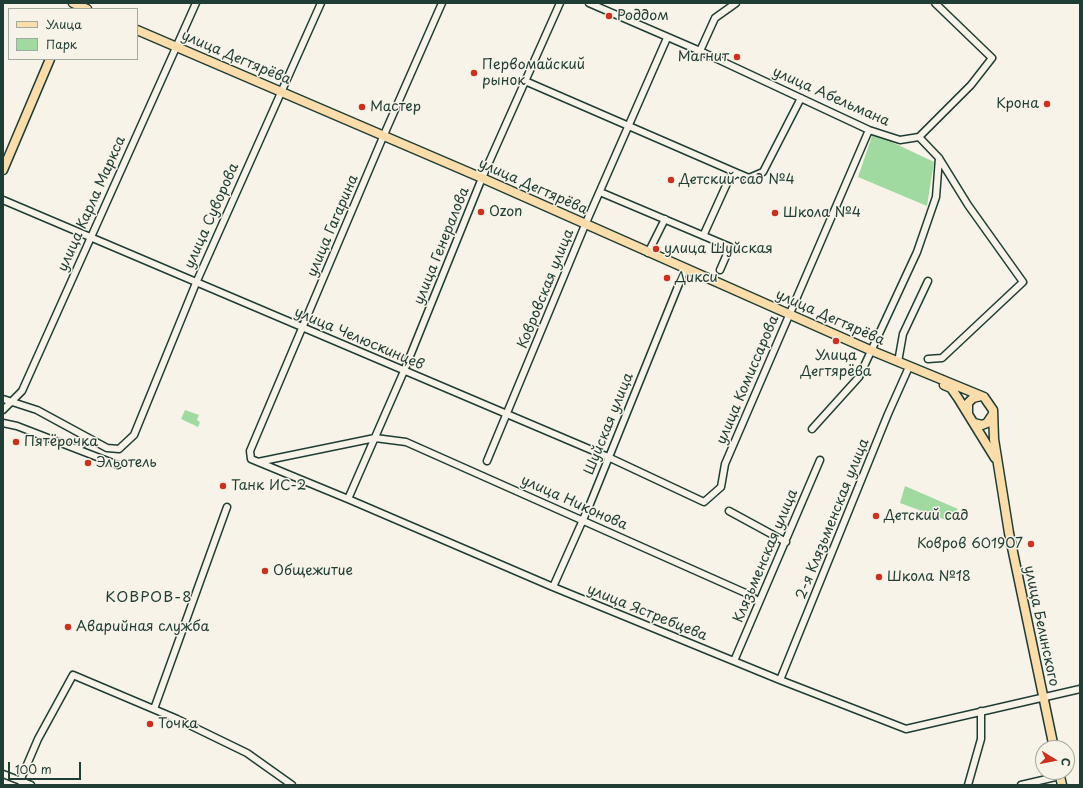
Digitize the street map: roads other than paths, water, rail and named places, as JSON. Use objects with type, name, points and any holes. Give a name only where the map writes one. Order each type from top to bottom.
[{"type":"main road","points":[[74,5],[84,8]]},
{"type":"main road","name":"улица Дегтярёва","points":[[138,30],[282,91],[383,137],[482,178],[685,270],[918,371]]},
{"type":"main road","points":[[3,170],[50,60]]},
{"type":"main road","points":[[918,371],[984,397]]},
{"type":"main road","name":"улица Белинского","points":[[918,371],[950,388],[974,423],[997,462]]},
{"type":"main road","points":[[968,414],[968,403],[973,398],[984,397]]},
{"type":"main road","name":"улица Белинского","points":[[984,397],[989,402],[993,414],[994,439],[1008,533],[1052,740]]},
{"type":"main road","points":[[974,423],[982,425],[987,423],[993,414]]},
{"type":"street","name":"улица Карла Маркса","points":[[3,410],[22,391],[196,3]]},
{"type":"street","name":"улица Суворова","points":[[91,439],[107,448],[119,449],[134,435],[196,282],[321,3]]},
{"type":"street","name":"улица Гагарина","points":[[251,459],[250,451],[383,137],[442,3]]},
{"type":"street","name":"улица Генералова","points":[[348,499],[404,371],[482,178],[560,3]]},
{"type":"street","name":"улица Абельмана","points":[[589,3],[700,51],[869,130],[900,140],[919,137]]},
{"type":"street","points":[[700,51],[715,18],[736,3]]},
{"type":"street","points":[[928,360],[942,358],[1023,282],[968,205],[939,158],[919,137],[971,85],[992,58],[935,3]]},
{"type":"street","name":"Ковровская улица","points":[[487,462],[585,225],[630,126],[667,38]]},
{"type":"street","points":[[525,81],[749,178],[763,172],[801,98]]},
{"type":"street","name":"улица Комиссарова","points":[[704,502],[721,487],[725,464],[869,130]]},
{"type":"street","points":[[812,429],[860,377],[870,350],[917,252],[936,197],[939,158]]},
{"type":"street","points":[[704,234],[729,179],[737,174]]},
{"type":"street","points":[[600,192],[704,234],[730,247],[720,270]]},
{"type":"street","name":"улица Челюскинцев","points":[[3,200],[608,457],[704,502]]},
{"type":"street","points":[[648,253],[665,219]]},
{"type":"street","name":"Шуйская улица","points":[[553,587],[685,270]]},
{"type":"street","points":[[898,362],[903,334],[928,281]]},
{"type":"street","name":"2-я Клязьменская улица","points":[[780,680],[888,414],[909,367]]},
{"type":"street","points":[[3,399],[11,403],[37,410],[91,439]]},
{"type":"street","points":[[3,423],[17,426],[118,465]]},
{"type":"street","name":"улица Никонова","points":[[258,462],[375,438],[406,442],[750,595],[759,602]]},
{"type":"street","points":[[76,448],[91,439]]},
{"type":"street","name":"улица Ястребцева","points":[[251,459],[553,587],[780,680],[906,729],[1080,689]]},
{"type":"street","name":"Клязьменская улица","points":[[734,661],[820,460]]},
{"type":"street","points":[[154,709],[227,507]]},
{"type":"street","points":[[729,511],[786,542]]},
{"type":"street","points":[[20,781],[38,739],[73,675],[154,709],[247,753],[292,785]]},
{"type":"street","points":[[968,785],[981,739],[981,711]]},
{"type":"street","points":[[3,774],[31,785]]},
{"type":"street","points":[[1021,785],[1038,780]]},
{"type":"place","name":"Роддом","points":[[609,16]]},
{"type":"place","name":"Магнит","points":[[737,57]]},
{"type":"place","name":"Первомайский рынок","points":[[474,73]]},
{"type":"place","name":"Крона","points":[[1047,104]]},
{"type":"place","name":"Мастер","points":[[362,107]]},
{"type":"place","name":"Детский сад №4","points":[[671,180]]},
{"type":"place","name":"Ozon","points":[[481,212]]},
{"type":"place","name":"Школа №4","points":[[775,213]]},
{"type":"place","name":"улица Шуйская","points":[[656,249]]},
{"type":"place","name":"Дикси","points":[[667,278]]},
{"type":"place","name":"Улица Дегтярёва","points":[[836,341]]},
{"type":"place","name":"Пятёрочка","points":[[16,442]]},
{"type":"place","name":"Эльотель","points":[[88,463]]},
{"type":"place","name":"Танк ИС-2","points":[[223,486]]},
{"type":"place","name":"Детский сад","points":[[876,516]]},
{"type":"place","name":"Ковров 601907","points":[[1031,544]]},
{"type":"place","name":"Общежитие","points":[[265,571]]},
{"type":"place","name":"Школа №18","points":[[879,577]]},
{"type":"place","name":"Аварийная служба","points":[[68,627]]},
{"type":"place","name":"Точка","points":[[150,724]]},
{"type":"district","name":"КОВРОВ-8","points":[[149,598]]}]
